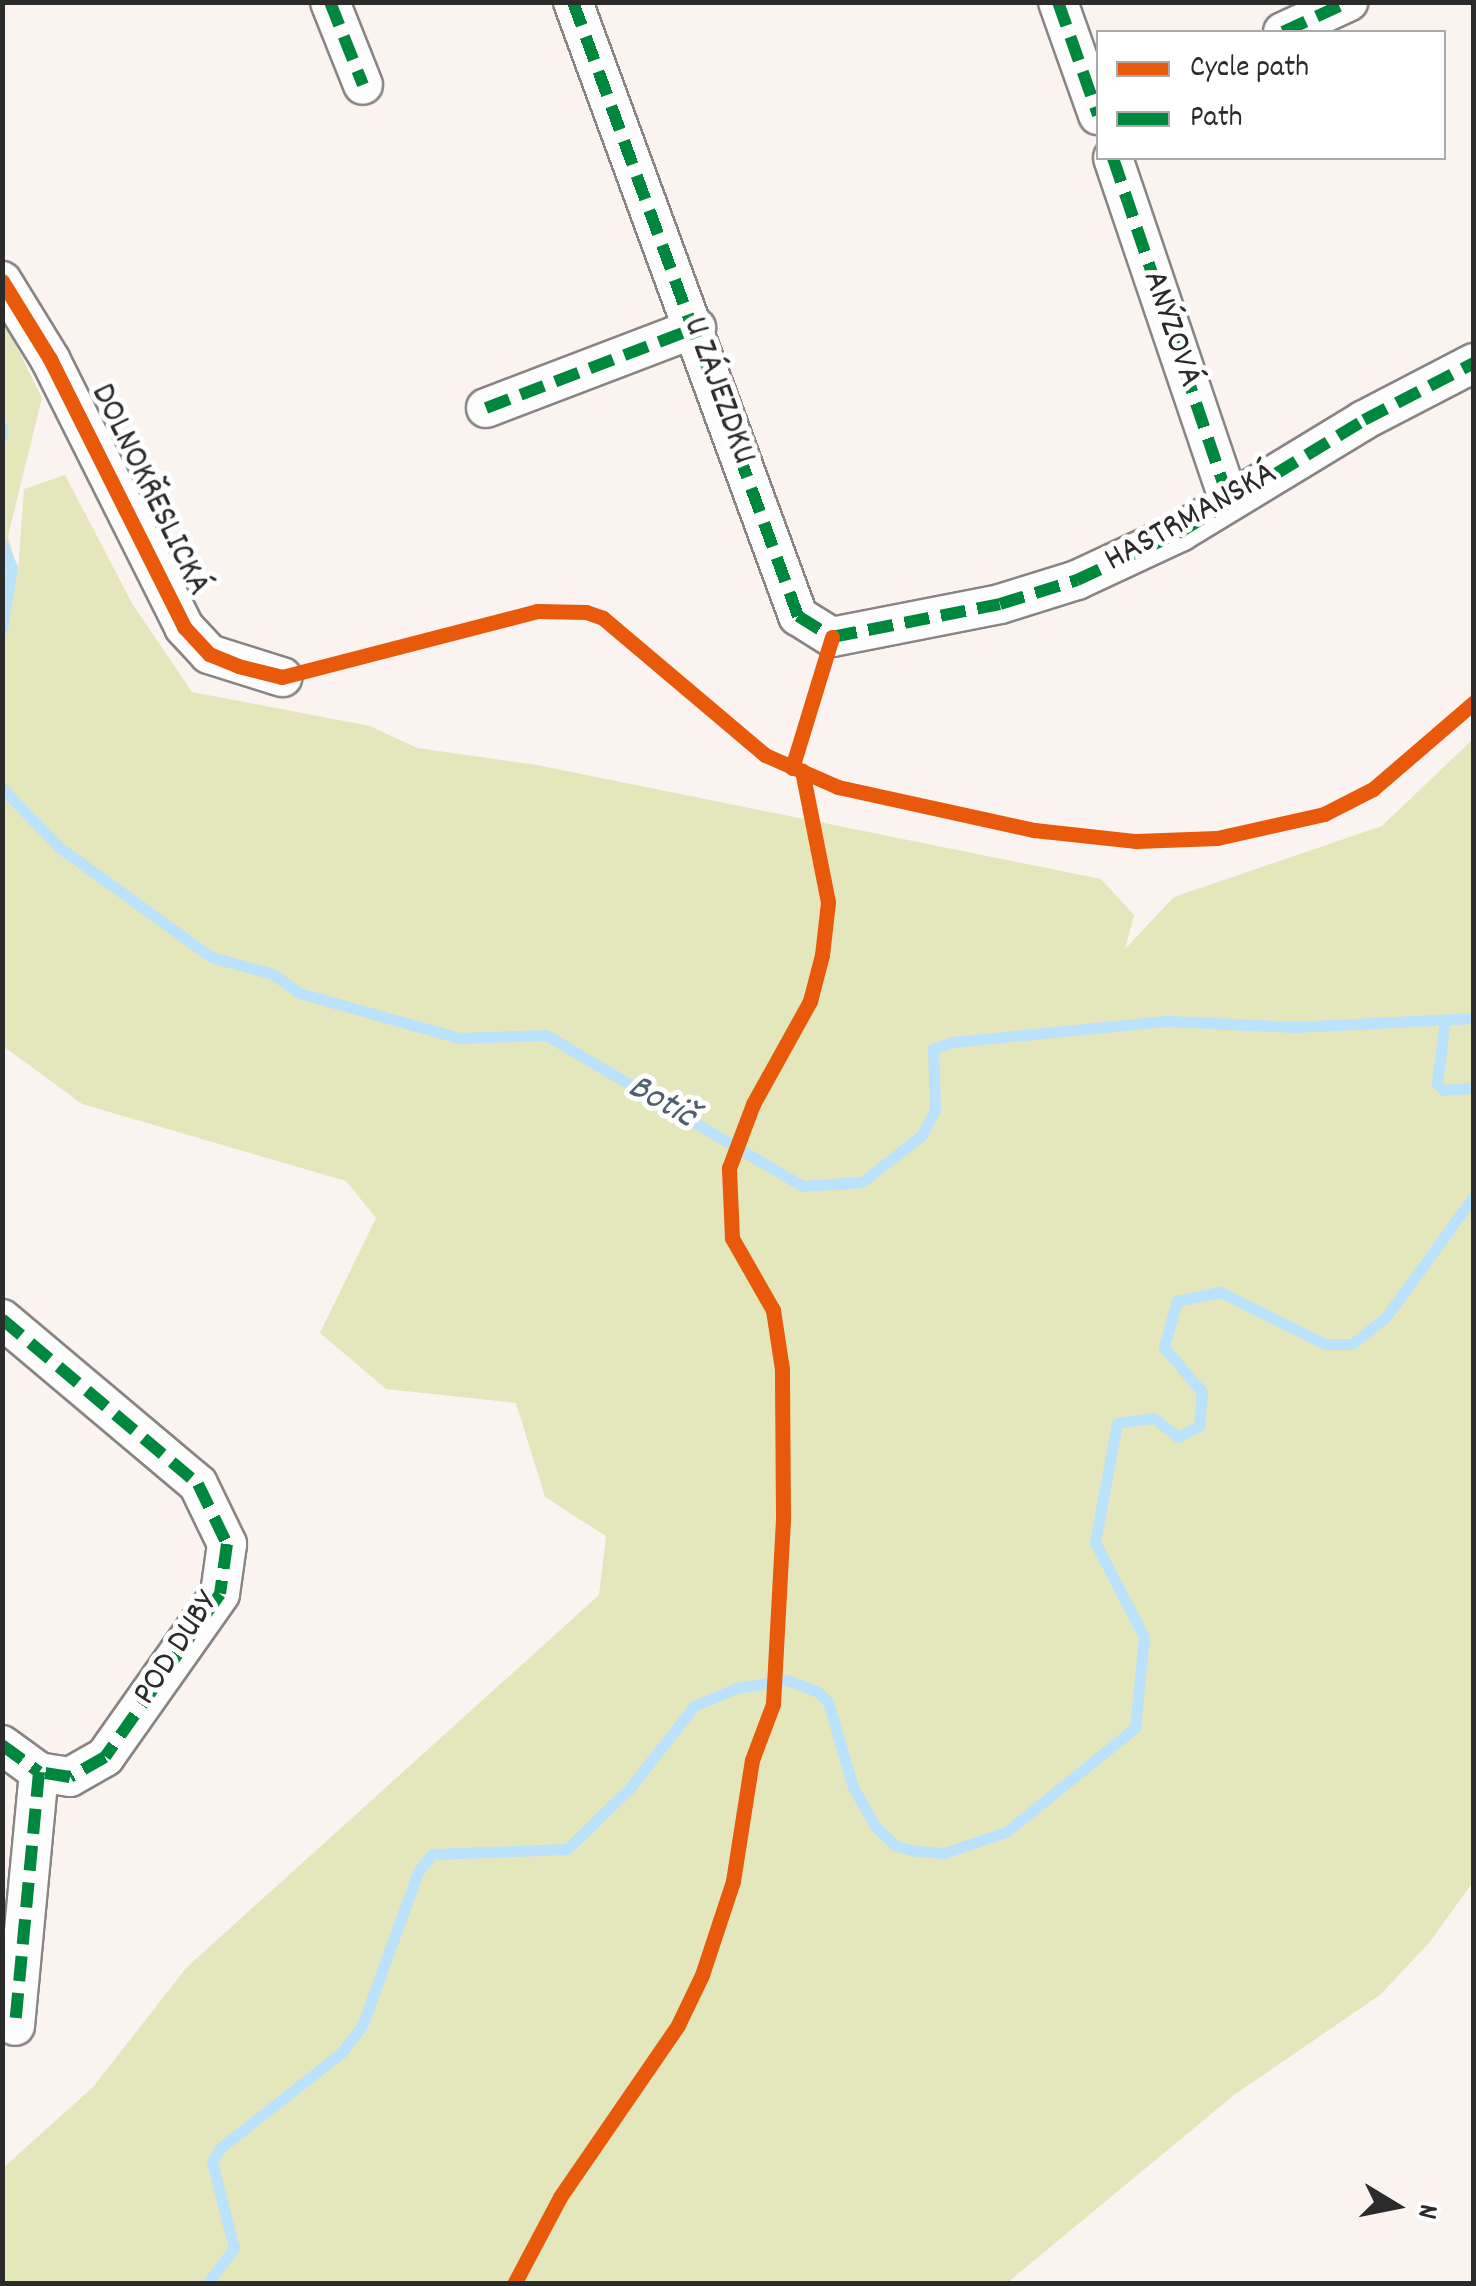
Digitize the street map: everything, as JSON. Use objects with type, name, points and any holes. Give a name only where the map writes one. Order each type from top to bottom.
[{"type":"street","points":[[330,2],[363,85]]},
{"type":"street","name":"U ZÁJEZDKU","points":[[572,2],[696,328],[798,616],[832,638]]},
{"type":"street","points":[[1058,2],[1096,110]]},
{"type":"street","points":[[1287,30],[1348,2]]},
{"type":"street","name":"ANÝZOVÁ","points":[[1114,160],[1229,501]]},
{"type":"street","name":"DOLNOKŘESLICKÁ","points":[[2,281],[50,359],[184,627],[208,654],[282,677]]},
{"type":"street","points":[[486,408],[696,328]]},
{"type":"street","name":"HASTRMANSKÁ","points":[[832,638],[1000,604],[1077,580],[1180,532],[1474,363]]},
{"type":"street","name":"POD DUBY","points":[[2,1319],[198,1484],[227,1544],[220,1594],[105,1757],[70,1777],[39,1772]]},
{"type":"street","points":[[2,1745],[39,1772],[15,2026]]},
{"type":"green space","points":[[2,317],[42,398],[8,536],[18,573],[24,489],[65,475],[133,605],[192,692],[370,726],[417,748],[537,765],[1101,879],[1134,915],[1125,949],[1174,897],[1382,826],[1473,739],[1473,1882],[1429,1943],[1380,1995],[1234,2095],[1007,2283],[3,2283],[3,2168],[93,2087],[187,1967],[599,1595],[606,1536],[545,1497],[516,1403],[386,1389],[320,1333],[376,1218],[346,1181],[82,1104],[3,1046]]},
{"type":"waterway","name":"Botič","points":[[2,427],[2,435]]},
{"type":"waterway","name":"Botič","points":[[2,544],[12,567],[2,629]]},
{"type":"waterway","name":"Botič","points":[[2,788],[60,848],[211,957],[273,974],[299,993],[459,1038],[546,1035],[802,1186],[862,1182],[922,1135],[935,1109],[933,1049],[952,1042],[1168,1021],[1295,1027],[1474,1018]]},
{"type":"waterway","points":[[1445,1020],[1437,1083],[1443,1090],[1474,1088]]},
{"type":"waterway","points":[[207,2284],[234,2248],[212,2162],[220,2148],[341,2053],[362,2026],[418,1872],[432,1854],[567,1849],[630,1788],[694,1706],[737,1688],[787,1680],[818,1692],[828,1702],[853,1787],[875,1826],[896,1846],[916,1851],[944,1853],[1006,1832],[1135,1728],[1144,1637],[1095,1542],[1117,1423],[1154,1418],[1178,1437],[1199,1426],[1202,1392],[1164,1347],[1177,1301],[1220,1292],[1325,1344],[1352,1344],[1386,1317],[1474,1196]]},
{"type":"marked path","points":[[330,2],[363,85]]},
{"type":"marked path","points":[[573,2],[798,616],[832,637],[1000,604],[1077,580],[1180,532],[1364,420],[1474,363]]},
{"type":"marked path","points":[[1058,2],[1096,109]]},
{"type":"marked path","points":[[1287,30],[1348,2]]},
{"type":"marked path","points":[[1114,160],[1229,501]]},
{"type":"marked path","points":[[486,408],[696,328]]},
{"type":"marked path","points":[[2,1319],[198,1484],[227,1544],[220,1594],[105,1757],[70,1777],[39,1772]]},
{"type":"marked path","points":[[2,1745],[39,1772],[15,2026]]},
{"type":"cycle path","points":[[2,281],[50,359],[184,627],[209,654],[238,666],[282,677],[537,611],[586,612],[603,618],[765,755],[838,787],[1034,830],[1136,841],[1217,838],[1324,814],[1373,789],[1474,702]]},
{"type":"cycle path","points":[[792,768],[832,637]]},
{"type":"cycle path","points":[[514,2284],[560,2197],[678,2025],[702,1975],[733,1881],[752,1760],[773,1704],[783,1519],[782,1369],[773,1310],[732,1238],[729,1168],[753,1104],[810,1001],[822,955],[828,902],[802,771]]}]
